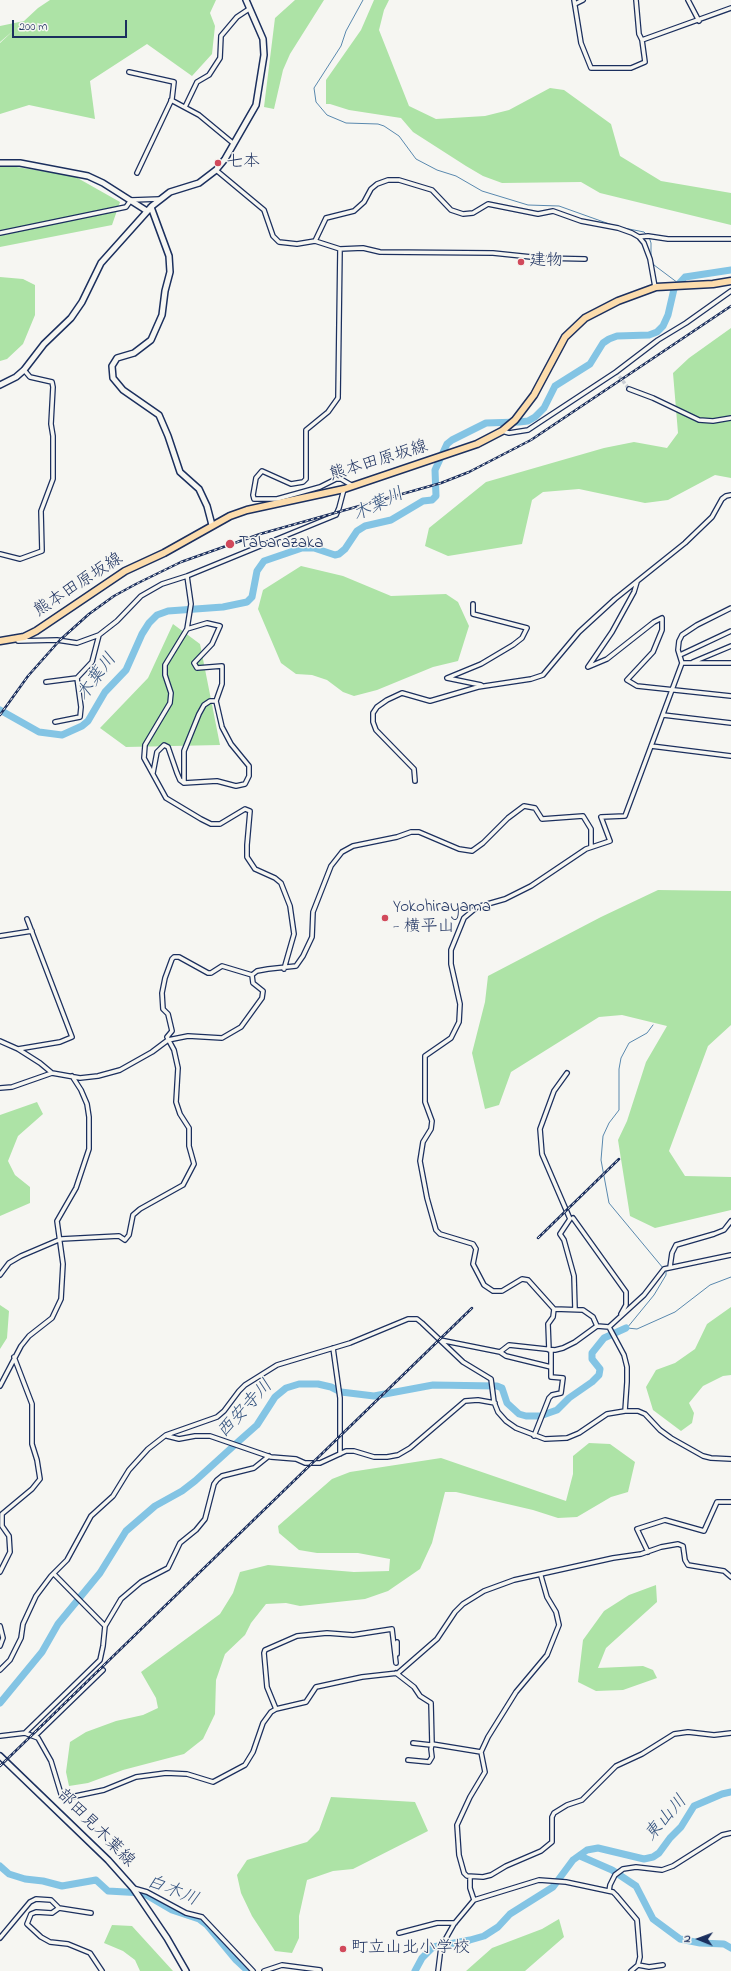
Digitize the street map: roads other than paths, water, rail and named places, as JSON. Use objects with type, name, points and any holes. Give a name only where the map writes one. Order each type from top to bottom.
[{"type":"main road","name":"熊本田原坂線","points":[[0,641],[24,637],[36,631],[125,571],[187,541],[212,525],[247,510],[344,489],[477,444],[502,431],[519,415],[534,395],[556,350],[575,326],[618,301],[655,287],[688,286],[731,281]]},
{"type":"street","points":[[0,385],[16,377],[24,370],[44,344],[71,318],[82,302],[101,263],[149,209],[170,192],[199,183],[216,170],[234,144],[256,105],[264,55],[263,39],[246,0]]},
{"type":"street","points":[[583,0],[575,2],[581,44],[591,68],[631,68],[645,62],[642,40],[639,34],[636,0]]},
{"type":"street","points":[[688,0],[699,21]]},
{"type":"street","points":[[642,40],[699,21],[731,8]]},
{"type":"street","points":[[185,107],[196,82],[209,75],[220,58],[221,36],[237,17],[249,9]]},
{"type":"street","points":[[129,72],[174,82],[171,100],[138,173]]},
{"type":"street","points":[[171,100],[199,114],[234,144]]},
{"type":"street","points":[[0,163],[33,165],[88,176],[149,209],[169,256],[170,272],[165,291],[162,315],[151,340],[134,353],[117,358],[112,366],[113,378],[123,390],[159,415],[180,472],[199,489],[207,506],[212,525]]},
{"type":"street","points":[[216,170],[264,210],[273,236],[276,240],[297,244],[315,241],[340,249],[363,248],[380,252],[493,252],[541,258],[585,259]]},
{"type":"street","points":[[315,241],[326,218],[354,211],[364,202],[371,189],[377,184],[388,180],[399,180],[432,190],[452,210],[463,214],[473,213],[488,204],[538,214],[553,211],[581,221],[618,228],[639,237],[644,243],[650,259],[655,287]]},
{"type":"street","points":[[0,233],[126,206],[131,200],[160,199]]},
{"type":"street","points":[[639,237],[648,236],[668,239],[731,238]]},
{"type":"street","points":[[340,249],[338,398],[328,412],[306,430],[306,480],[291,484],[262,471],[256,478],[253,495],[254,500],[277,499],[320,487],[336,479],[341,479],[353,486]]},
{"type":"street","points":[[502,431],[509,433],[528,430],[616,372],[658,340],[686,323],[731,291]]},
{"type":"street","points":[[0,554],[20,559],[42,551],[41,511],[53,479],[53,436],[50,424],[53,387],[52,382],[30,377],[24,370]]},
{"type":"street","points":[[629,389],[660,400],[699,420],[713,421],[731,418]]},
{"type":"street","points":[[7,641],[57,640],[77,643],[99,636],[149,591],[170,580],[187,576],[336,515],[344,489]]},
{"type":"street","points":[[415,781],[414,769],[376,730],[373,722],[373,713],[377,707],[387,700],[402,693],[430,701],[486,686],[531,679],[543,674],[579,632],[636,582],[685,543],[712,517],[722,499],[731,495]]},
{"type":"street","points":[[187,576],[191,604],[187,629],[165,665],[165,675],[171,693],[170,703],[144,745],[144,758],[160,790],[166,798],[175,805],[211,824],[220,824],[245,810],[250,811],[246,846],[247,857],[255,869],[275,878],[281,883],[290,906],[294,934],[284,969]]},
{"type":"street","points":[[636,582],[634,592],[612,632],[588,667],[607,659],[654,622],[662,618],[662,630],[653,652],[627,680],[637,686],[731,696]]},
{"type":"street","points":[[473,604],[473,614],[527,628],[522,638],[508,649],[481,664],[447,678],[486,686]]},
{"type":"street","points":[[597,1326],[593,1317],[582,1310],[554,1309],[528,1280],[522,1279],[502,1291],[493,1291],[484,1284],[473,1264],[476,1249],[473,1244],[440,1234],[436,1230],[426,1198],[420,1162],[423,1142],[431,1128],[432,1121],[425,1102],[425,1056],[451,1038],[459,1022],[460,1004],[450,964],[451,950],[464,918],[477,907],[506,899],[531,886],[578,854],[591,847],[610,841],[601,817],[625,816],[682,663],[679,641],[682,635],[697,625],[731,608]]},
{"type":"street","points":[[153,774],[157,752],[164,745],[168,747],[180,780],[184,783],[217,781],[236,786],[245,784],[249,776],[249,766],[225,734],[216,701],[222,684],[222,666],[197,668],[194,663],[212,644],[220,626],[215,623],[208,623],[187,629]]},
{"type":"street","points":[[680,655],[731,631]]},
{"type":"street","points":[[46,682],[77,678],[92,662],[99,636]]},
{"type":"street","points":[[692,663],[731,646]]},
{"type":"street","points":[[682,663],[731,663]]},
{"type":"street","points":[[55,722],[80,717],[81,707],[77,678]]},
{"type":"street","points":[[184,783],[184,751],[204,705],[210,701],[216,701]]},
{"type":"street","points":[[662,715],[731,723]]},
{"type":"street","points":[[651,746],[731,756]]},
{"type":"street","points":[[252,975],[257,971],[284,969],[296,966],[303,956],[312,937],[313,912],[319,899],[324,879],[336,858],[342,852],[353,846],[397,837],[411,832],[419,832],[460,849],[472,851],[483,843],[508,818],[524,806],[535,808],[542,819],[583,816],[591,829],[591,847]]},
{"type":"street","points":[[18,1049],[60,1042],[72,1037],[27,919]]},
{"type":"street","points":[[0,936],[32,931]]},
{"type":"street","points":[[0,1275],[9,1263],[21,1256],[61,1239],[119,1236],[125,1240],[129,1235],[133,1215],[140,1209],[183,1185],[194,1164],[189,1146],[189,1128],[178,1110],[176,1102],[178,1068],[174,1050],[167,1036],[172,1031],[171,1023],[168,1014],[163,1009],[162,993],[167,972],[174,957],[179,957],[208,973],[212,973],[222,966],[252,975]]},
{"type":"street","points":[[0,1088],[12,1087],[52,1073],[80,1078],[98,1076],[120,1070],[152,1052],[168,1040],[188,1036],[222,1038],[242,1027],[262,998],[263,992],[253,983],[252,975]]},
{"type":"street","points":[[0,1041],[18,1049],[40,1063],[52,1073]]},
{"type":"street","points":[[567,1073],[554,1091],[540,1129],[542,1154],[570,1219],[560,1234],[564,1240],[574,1276],[576,1309]]},
{"type":"street","points":[[0,1386],[14,1357],[29,1336],[52,1318],[61,1299],[63,1264],[61,1239],[57,1221],[76,1188],[89,1148],[89,1117],[86,1104],[81,1090],[72,1076]]},
{"type":"street","points":[[572,1218],[626,1292],[626,1304],[620,1316]]},
{"type":"street","points":[[670,1267],[672,1253],[676,1245],[719,1232],[728,1226],[731,1221]]},
{"type":"street","points":[[500,1352],[509,1345],[550,1350],[564,1348],[576,1342],[597,1326],[609,1327],[644,1295],[664,1269],[731,1255]]},
{"type":"street","points":[[534,1436],[549,1398],[552,1395],[561,1393],[563,1378],[551,1377],[548,1324],[553,1317],[554,1309]]},
{"type":"street","points":[[0,1670],[10,1660],[36,1596],[67,1560],[91,1516],[113,1496],[134,1464],[148,1449],[166,1435],[217,1417],[224,1411],[245,1385],[277,1365],[333,1348],[408,1319],[417,1319],[463,1362],[491,1379],[498,1412],[506,1421],[516,1428],[534,1436],[552,1439],[567,1438],[579,1433],[607,1414],[625,1411],[638,1411],[645,1414],[660,1430],[680,1444],[703,1456],[731,1459]]},
{"type":"street","points":[[609,1327],[624,1355],[627,1367],[628,1382],[625,1411]]},
{"type":"street","points":[[439,1340],[500,1352],[506,1356],[551,1367]]},
{"type":"street","points":[[333,1348],[340,1398],[340,1454]]},
{"type":"street","points":[[0,1572],[10,1552],[10,1539],[2,1526],[2,1514],[32,1490],[40,1479],[32,1444],[32,1404],[14,1357]]},
{"type":"street","points":[[166,1435],[179,1439],[195,1436],[210,1436],[269,1456],[296,1459],[305,1463],[320,1463],[346,1451],[354,1451],[374,1457],[398,1455],[410,1448],[460,1403],[469,1400],[495,1403]]},
{"type":"street","points":[[25,1733],[100,1660],[104,1646],[104,1626],[121,1599],[141,1582],[168,1568],[180,1544],[196,1530],[205,1519],[214,1484],[217,1480],[222,1476],[254,1468],[269,1456]]},
{"type":"street","points":[[648,1552],[637,1529],[665,1520],[704,1531],[717,1502],[731,1502]]},
{"type":"street","points":[[0,1736],[25,1733],[35,1736],[46,1750],[55,1772],[60,1793],[66,1798],[104,1790],[136,1777],[166,1773],[187,1774],[213,1782],[246,1765],[253,1752],[263,1723],[276,1709],[306,1702],[316,1687],[362,1677],[397,1673],[436,1639],[455,1612],[463,1604],[484,1591],[507,1582],[541,1576],[609,1558],[648,1552],[661,1547],[680,1544],[683,1546],[688,1565],[724,1571],[731,1577]]},
{"type":"street","points":[[54,1574],[104,1626]]},
{"type":"street","points":[[541,1576],[547,1597],[556,1612],[559,1625],[547,1655],[516,1692],[488,1737],[482,1752],[485,1772],[470,1797],[457,1825],[458,1855],[464,1873],[470,1878],[492,1875],[506,1866],[541,1851],[552,1842],[552,1817],[559,1809],[567,1804],[582,1800],[616,1766],[642,1754],[674,1734],[688,1732],[714,1735],[731,1733]]},
{"type":"street","points":[[0,1626],[2,1638],[0,1646]]},
{"type":"street","points":[[276,1709],[267,1687],[265,1650],[297,1636],[327,1633],[342,1636],[392,1629],[397,1673],[414,1686],[420,1696],[431,1703],[432,1757],[429,1762],[408,1760]]},
{"type":"street","points":[[35,1736],[103,1670]]},
{"type":"street","points":[[413,1743],[482,1752]]},
{"type":"street","name":"部田見木葉線","points":[[0,1756],[108,1860],[134,1889],[167,1938],[186,1971]]},
{"type":"street","points":[[609,1891],[615,1875],[622,1869],[636,1867],[662,1870],[672,1866],[722,1835],[731,1833]]},
{"type":"street","points":[[470,1878],[470,1888],[474,1900]]},
{"type":"street","points":[[438,1971],[441,1947],[456,1923],[474,1900],[539,1880],[566,1882],[609,1891],[616,1895],[637,1920],[640,1957],[638,1965],[631,1971]]},
{"type":"street","points":[[134,1889],[147,1892],[186,1913],[202,1917],[253,1971]]},
{"type":"street","points":[[0,1938],[21,1912],[36,1899],[51,1900],[58,1908],[91,1913]]},
{"type":"street","points":[[58,1908],[52,1913],[36,1912],[32,1914],[27,1924],[41,1937],[50,1942],[68,1944],[90,1953],[102,1971]]},
{"type":"street","points":[[399,1933],[437,1923],[456,1923]]},
{"type":"street","points":[[264,1971],[282,1965],[320,1970]]},
{"type":"street","points":[[638,1965],[649,1967],[663,1965]]},
{"type":"waterway","points":[[363,0],[346,31],[341,46],[314,88],[316,102],[327,115],[346,123],[378,124],[384,126],[399,136],[416,159],[437,170],[456,176],[482,191],[528,205],[559,206],[615,226]]},
{"type":"waterway","points":[[624,228],[644,232],[647,235]]},
{"type":"waterway","points":[[649,237],[651,243],[651,259],[654,265],[678,283]]},
{"type":"waterway","name":"木葉川","points":[[0,710],[39,732],[62,735],[82,726],[88,721],[105,692],[126,670],[142,634],[149,623],[157,615],[168,611],[223,607],[247,602],[252,597],[257,571],[264,561],[302,548],[314,548],[335,555],[339,554],[345,549],[357,531],[365,526],[391,520],[423,501],[432,500],[436,496],[435,470],[447,444],[452,440],[486,423],[528,421],[535,417],[544,408],[555,386],[590,364],[603,343],[617,336],[649,335],[657,332],[663,326],[668,315],[674,289],[685,277],[731,270]]},
{"type":"waterway","points":[[653,1025],[647,1033],[629,1043],[621,1058],[619,1069],[619,1110],[609,1123],[603,1136],[601,1160],[609,1203],[663,1268]]},
{"type":"waterway","points":[[666,1270],[666,1275],[654,1295],[627,1328],[637,1329],[675,1312],[710,1285],[731,1277]]},
{"type":"waterway","name":"西安寺川","points":[[0,1703],[42,1652],[58,1624],[100,1573],[126,1531],[155,1506],[182,1491],[195,1481],[257,1425],[275,1397],[286,1388],[299,1384],[318,1384],[331,1387],[341,1392],[374,1396],[433,1385],[497,1386],[502,1388],[507,1403],[519,1414],[526,1416],[540,1416],[557,1410],[569,1398],[592,1382],[599,1375],[600,1369],[592,1359],[592,1353],[604,1338],[626,1328]]},
{"type":"waterway","name":"東山川","points":[[415,1971],[422,1958],[433,1947],[484,1936],[498,1927],[510,1914],[553,1887],[573,1860],[587,1850],[598,1848],[644,1859],[653,1857],[659,1853],[670,1838],[681,1827],[694,1806],[722,1794],[731,1792]]},
{"type":"waterway","points":[[580,1856],[612,1870],[636,1886],[653,1919],[680,1939],[700,1943],[724,1944],[731,1948]]},
{"type":"waterway","name":"白木川","points":[[0,1866],[9,1874],[25,1879],[43,1881],[62,1886],[96,1880],[108,1891],[143,1893],[172,1910],[199,1919],[207,1925],[236,1960],[248,1971]]},
{"type":"tunnel","points":[[616,372],[629,389]]},
{"type":"railway","points":[[0,715],[28,676],[60,640],[89,614],[114,596],[181,562],[260,534],[441,483],[469,472],[531,440],[731,306]]},
{"type":"railway","points":[[538,1238],[619,1159]]},
{"type":"railway","points":[[0,1766],[472,1308]]},
{"type":"place","name":"七本","points":[[218,163]]},
{"type":"place","name":"建物","points":[[521,262]]},
{"type":"place","name":"Tabarazaka","points":[[230,544]]},
{"type":"place","name":"Yokohirayama - 横平山","points":[[385,918]]},
{"type":"place","name":"町立山北小学校","points":[[343,1949]]}]
